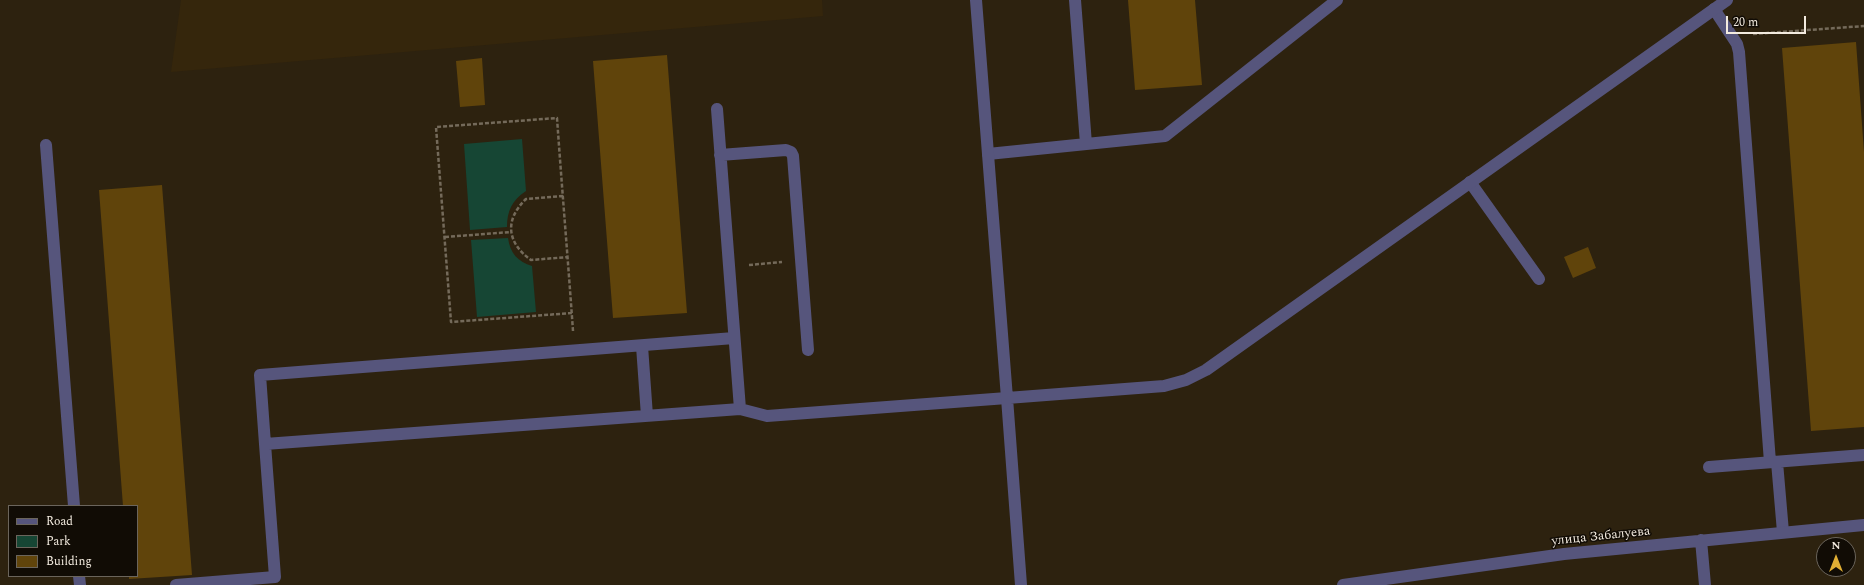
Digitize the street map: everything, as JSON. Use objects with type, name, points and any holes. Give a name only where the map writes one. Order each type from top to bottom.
[{"type":"street","points":[[976,0],[1021,585]]},
{"type":"street","points":[[1075,0],[1086,144]]},
{"type":"street","points":[[988,154],[1165,136],[1337,0]]},
{"type":"street","points":[[265,444],[740,409],[767,416],[1164,386],[1186,380],[1212,365],[1727,0]]},
{"type":"street","points":[[1714,9],[1733,36],[1739,52],[1774,462],[1783,532]]},
{"type":"street","points":[[717,109],[740,409]]},
{"type":"street","points":[[46,145],[74,505]]},
{"type":"street","points":[[720,155],[786,150],[791,152],[793,156],[808,350]]},
{"type":"street","points":[[1470,182],[1539,279]]},
{"type":"street","points":[[176,585],[275,577],[260,375],[734,338]]},
{"type":"street","points":[[642,346],[647,416]]},
{"type":"street","points":[[1709,467],[1864,455]]},
{"type":"street","name":"улица Забалуева","points":[[1343,585],[1390,580],[1564,554],[1864,525]]},
{"type":"street","points":[[1701,540],[1705,585]]},
{"type":"path","points":[[1733,36],[1864,26]]},
{"type":"path","points":[[572,313],[451,322],[436,127],[557,118],[575,351]]},
{"type":"path","points":[[563,196],[526,199],[514,214],[511,232],[514,243],[521,253],[531,260],[568,257]]},
{"type":"path","points":[[445,237],[511,232]]},
{"type":"path","points":[[729,266],[801,261]]},
{"type":"shaded area","points":[[181,0],[822,0],[823,16],[171,72]]},
{"type":"green space","points":[[522,139],[526,191],[517,198],[511,206],[507,227],[470,230],[464,144]]},
{"type":"green space","points":[[508,238],[511,248],[516,256],[523,262],[532,266],[536,312],[477,317],[471,240]]},
{"type":"building","points":[[1128,0],[1195,0],[1202,85],[1135,90]]},
{"type":"building","points":[[1856,42],[1864,152],[1864,427],[1811,431],[1782,48]]},
{"type":"building","points":[[667,55],[687,313],[613,318],[593,61]]},
{"type":"building","points":[[482,58],[485,105],[460,107],[456,61]]},
{"type":"building","points":[[162,185],[192,575],[129,579],[129,577],[138,577],[138,505],[123,505],[99,190]]},
{"type":"building","points":[[1588,247],[1596,268],[1573,278],[1564,257]]}]
